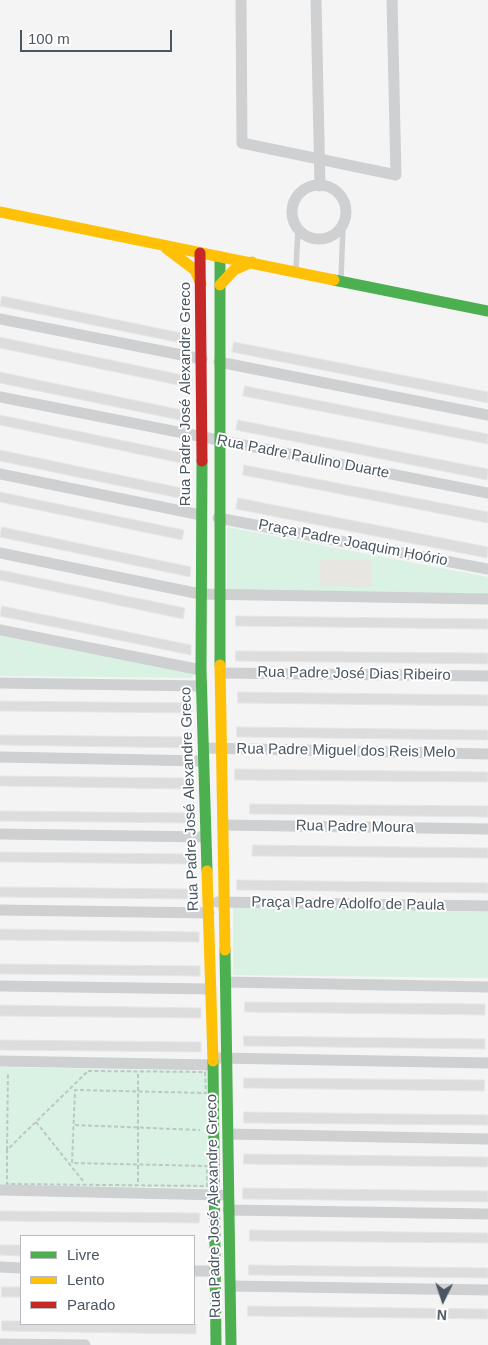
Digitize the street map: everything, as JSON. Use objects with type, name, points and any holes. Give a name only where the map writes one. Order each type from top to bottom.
[{"type":"street","points":[[241,0],[242,143],[396,175],[392,0]]},
{"type":"street","points":[[316,0],[320,186]]},
{"type":"street","points":[[311,187],[329,187],[337,192],[346,208],[346,218],[342,226],[337,233],[321,240],[304,235],[293,222],[293,204],[303,190],[311,187]]},
{"type":"street","points":[[0,212],[488,311]]},
{"type":"street","points":[[161,245],[194,270],[201,284]]},
{"type":"street","name":"Rua Padre José Alexandre Greco","points":[[200,253],[203,437],[200,594],[213,1061],[216,1345]]},
{"type":"street","name":"Rua Padre José Alexandre Greco","points":[[220,257],[218,596],[229,1134],[228,1210],[231,1345]]},
{"type":"street","points":[[220,285],[227,274],[252,262]]},
{"type":"street","points":[[0,320],[202,359]]},
{"type":"street","points":[[219,362],[488,415]]},
{"type":"street","name":"Rua Padre Paulino Duarte","points":[[0,397],[488,493]]},
{"type":"street","points":[[0,474],[201,515]]},
{"type":"street","name":"Praça Padre Joaquim Hoório","points":[[218,518],[488,568]]},
{"type":"street","points":[[0,553],[200,594],[218,596],[488,599]]},
{"type":"street","points":[[0,630],[202,670]]},
{"type":"street","name":"Rua Padre José Dias Ribeiro","points":[[220,673],[488,676]]},
{"type":"street","points":[[0,683],[202,686]]},
{"type":"street","name":"Rua Padre Miguel dos Reis Melo","points":[[204,748],[488,754]]},
{"type":"street","points":[[0,757],[204,761]]},
{"type":"street","name":"Rua Padre Moura","points":[[223,825],[488,829]]},
{"type":"street","points":[[0,834],[206,837]]},
{"type":"street","name":"Praça Padre Adolfo de Paula","points":[[0,910],[208,908],[224,902],[488,906]]},
{"type":"street","points":[[226,982],[488,987]]},
{"type":"street","points":[[0,986],[211,989]]},
{"type":"street","points":[[4,1065],[213,1061],[227,1058],[488,1063]]},
{"type":"street","points":[[229,1134],[488,1139]]},
{"type":"street","points":[[3,1187],[228,1195]]},
{"type":"street","points":[[228,1210],[488,1214]]},
{"type":"street","points":[[0,1267],[20,1268]]},
{"type":"street","points":[[195,1271],[215,1272]]},
{"type":"street","points":[[231,1286],[488,1290]]},
{"type":"street","points":[[0,1344],[85,1345]]},
{"type":"lane","points":[[341,281],[342,226]]},
{"type":"lane","points":[[296,271],[298,229]]},
{"type":"path","points":[[3,1187],[7,1150],[4,1065]]},
{"type":"path","points":[[80,1070],[138,1071],[138,1193]]},
{"type":"path","points":[[7,1150],[88,1071]]},
{"type":"path","points":[[206,1093],[75,1090],[72,1162],[208,1166]]},
{"type":"path","points":[[36,1122],[86,1185]]},
{"type":"path","points":[[74,1125],[202,1130]]},
{"type":"green space","points":[[227,527],[488,577],[488,594],[227,590]]},
{"type":"green space","points":[[0,636],[193,673],[193,678],[0,676]]},
{"type":"green space","points":[[233,906],[488,912],[488,978],[233,975]]},
{"type":"green space","points":[[0,1067],[207,1071],[210,1188],[0,1186]]},
{"type":"sand","points":[[320,560],[371,560],[371,587],[320,586]]},
{"type":"building","points":[[2,296],[191,335],[191,345],[0,306]]},
{"type":"building","points":[[0,337],[192,377],[192,388],[0,348]]},
{"type":"building","points":[[234,342],[488,392],[488,403],[232,352]]},
{"type":"building","points":[[0,372],[191,412],[189,422],[0,383]]},
{"type":"building","points":[[245,386],[488,434],[488,444],[243,396]]},
{"type":"building","points":[[0,415],[183,453],[181,463],[0,425]]},
{"type":"building","points":[[238,420],[488,469],[487,480],[236,430]]},
{"type":"building","points":[[0,450],[191,490],[188,500],[0,461]]},
{"type":"building","points":[[244,465],[488,512],[488,523],[243,475]]},
{"type":"building","points":[[0,492],[184,530],[182,540],[0,502]]},
{"type":"building","points":[[238,498],[488,547],[487,558],[236,509]]},
{"type":"building","points":[[2,527],[191,567],[190,577],[0,537]]},
{"type":"building","points":[[0,570],[185,608],[183,619],[0,580]]},
{"type":"building","points":[[2,606],[191,645],[191,655],[0,616]]},
{"type":"building","points":[[236,616],[488,619],[488,629],[236,626]]},
{"type":"building","points":[[236,651],[488,653],[488,664],[236,661]]},
{"type":"building","points":[[238,692],[488,695],[488,706],[238,703]]},
{"type":"building","points":[[0,701],[192,703],[192,713],[0,711]]},
{"type":"building","points":[[237,727],[488,730],[488,740],[237,737]]},
{"type":"building","points":[[0,735],[191,737],[191,748],[0,745]]},
{"type":"building","points":[[235,769],[488,772],[488,782],[235,780]]},
{"type":"building","points":[[0,776],[190,778],[190,789],[0,786]]},
{"type":"building","points":[[250,804],[488,806],[488,817],[250,814]]},
{"type":"building","points":[[0,811],[190,813],[190,823],[0,821]]},
{"type":"building","points":[[253,845],[488,848],[488,858],[252,856]]},
{"type":"building","points":[[0,852],[188,854],[188,864],[0,862]]},
{"type":"building","points":[[237,880],[488,883],[488,893],[237,890]]},
{"type":"building","points":[[0,887],[188,889],[188,899],[0,897]]},
{"type":"building","points":[[0,929],[199,932],[199,942],[0,940]]},
{"type":"building","points":[[0,964],[200,966],[200,976],[0,974]]},
{"type":"building","points":[[245,1002],[485,1004],[485,1015],[245,1012]]},
{"type":"building","points":[[0,1005],[201,1008],[201,1018],[0,1016]]},
{"type":"building","points":[[244,1036],[485,1039],[485,1049],[244,1046]]},
{"type":"building","points":[[0,1040],[201,1042],[201,1052],[0,1050]]},
{"type":"building","points":[[244,1078],[485,1080],[484,1091],[244,1088]]},
{"type":"building","points":[[244,1112],[488,1115],[488,1125],[244,1123]]},
{"type":"building","points":[[244,1154],[488,1157],[488,1167],[244,1164]]},
{"type":"building","points":[[243,1188],[488,1191],[488,1202],[243,1199]]},
{"type":"building","points":[[0,1211],[200,1213],[199,1223],[0,1221]]},
{"type":"building","points":[[250,1230],[488,1233],[488,1243],[250,1241]]},
{"type":"building","points":[[0,1245],[20,1245],[20,1256],[0,1255]]},
{"type":"building","points":[[249,1265],[488,1268],[488,1278],[249,1275]]},
{"type":"building","points":[[2,1287],[20,1287],[20,1297],[2,1297]]},
{"type":"building","points":[[248,1306],[488,1309],[488,1319],[248,1316]]},
{"type":"building","points":[[2,1321],[20,1321],[20,1325],[196,1324],[196,1334],[2,1331]]},
{"type":"traffic: fast","points":[[220,257],[220,665]]},
{"type":"traffic: fast","points":[[334,280],[488,311]]},
{"type":"traffic: fast","points":[[202,461],[201,670],[207,871]]},
{"type":"traffic: fast","points":[[225,950],[231,1345]]},
{"type":"traffic: fast","points":[[213,1061],[216,1345]]},
{"type":"traffic: slow","points":[[0,212],[334,280]]},
{"type":"traffic: slow","points":[[166,248],[195,270],[201,284]]},
{"type":"traffic: slow","points":[[220,285],[234,270],[252,262]]},
{"type":"traffic: slow","points":[[220,665],[225,950]]},
{"type":"traffic: slow","points":[[207,871],[213,1061]]},
{"type":"traffic: jam","points":[[200,253],[202,461]]}]
